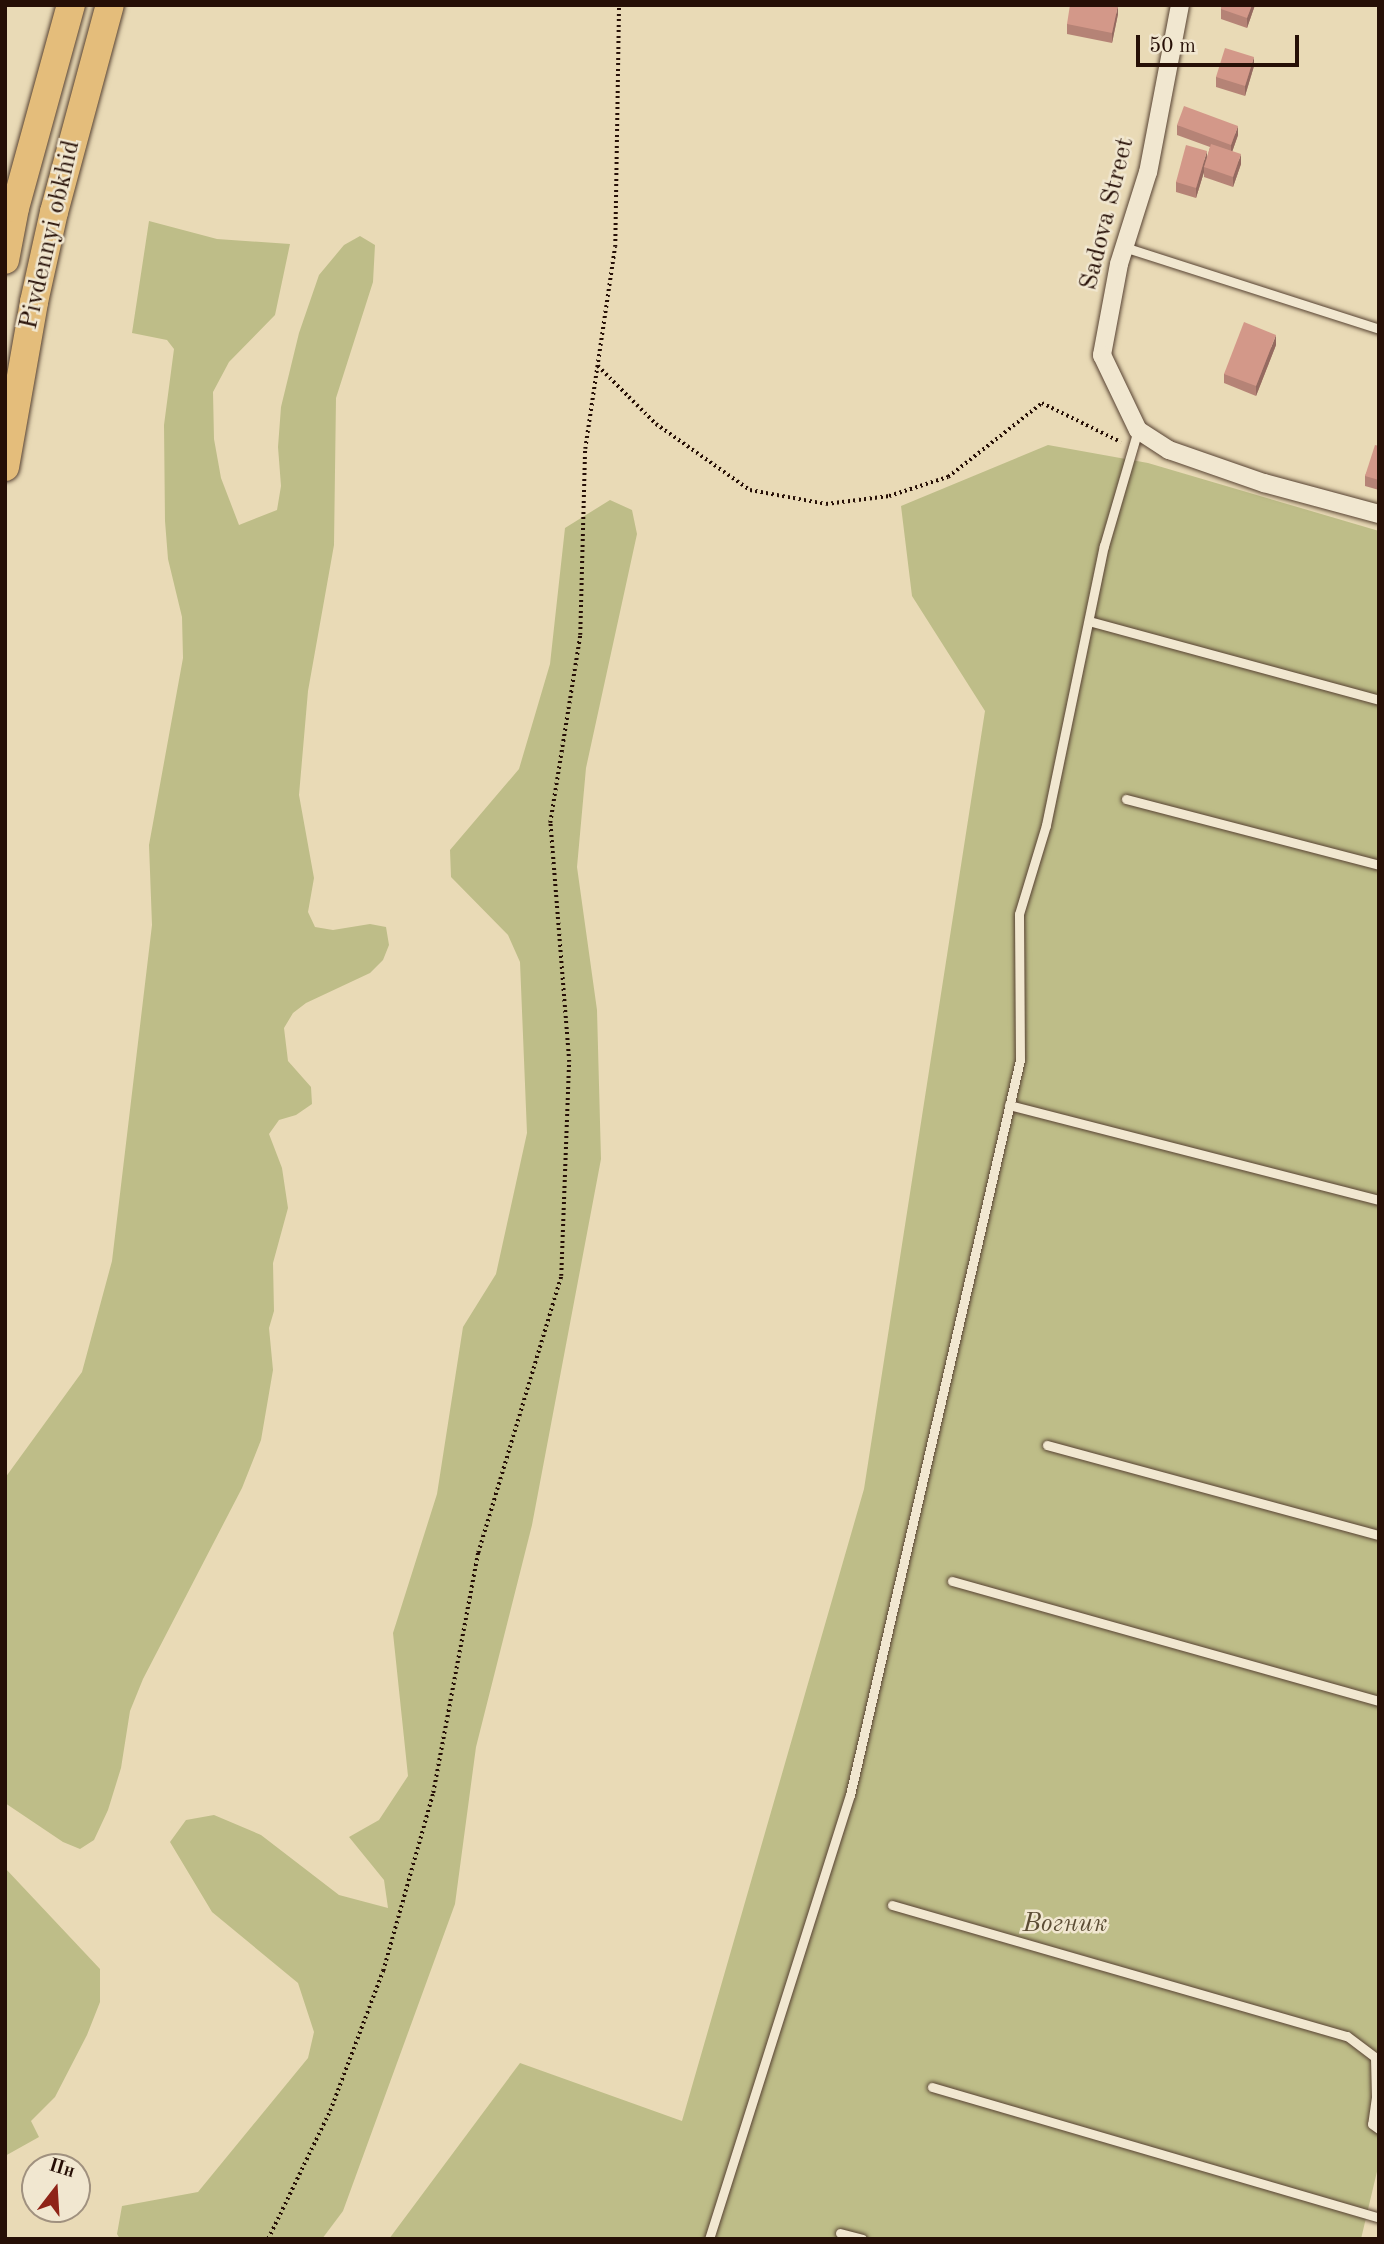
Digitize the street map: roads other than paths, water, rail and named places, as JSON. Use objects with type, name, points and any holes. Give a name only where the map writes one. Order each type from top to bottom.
[{"type":"main road","name":"Pivdennyi obkhid","points":[[5,260],[15,208],[71,5]]},
{"type":"main road","name":"Pivdennyi obkhid","points":[[5,467],[34,302],[54,212],[110,5]]},
{"type":"street","name":"Sadova Street","points":[[1135,439],[1102,355],[1124,247],[1148,172],[1180,5]]},
{"type":"street","points":[[1135,439],[1264,483],[1379,514]]},
{"type":"lane","points":[[1124,247],[1379,329]]},
{"type":"lane","points":[[709,2239],[850,1795],[1020,1060],[1019,914],[1046,825],[1104,545],[1135,439]]},
{"type":"lane","points":[[1089,621],[1379,700]]},
{"type":"lane","points":[[1126,799],[1379,865]]},
{"type":"lane","points":[[1009,1105],[1379,1200]]},
{"type":"lane","points":[[1046,1445],[1379,1535]]},
{"type":"lane","points":[[952,1581],[1379,1701]]},
{"type":"lane","points":[[892,1905],[1347,2036],[1375,2057],[1376,2097],[1372,2124],[1379,2129]]},
{"type":"lane","points":[[932,2087],[1379,2218]]},
{"type":"lane","points":[[840,2233],[862,2239]]},
{"type":"park label","name":"Вогник","points":[[1065,1925]]}]
